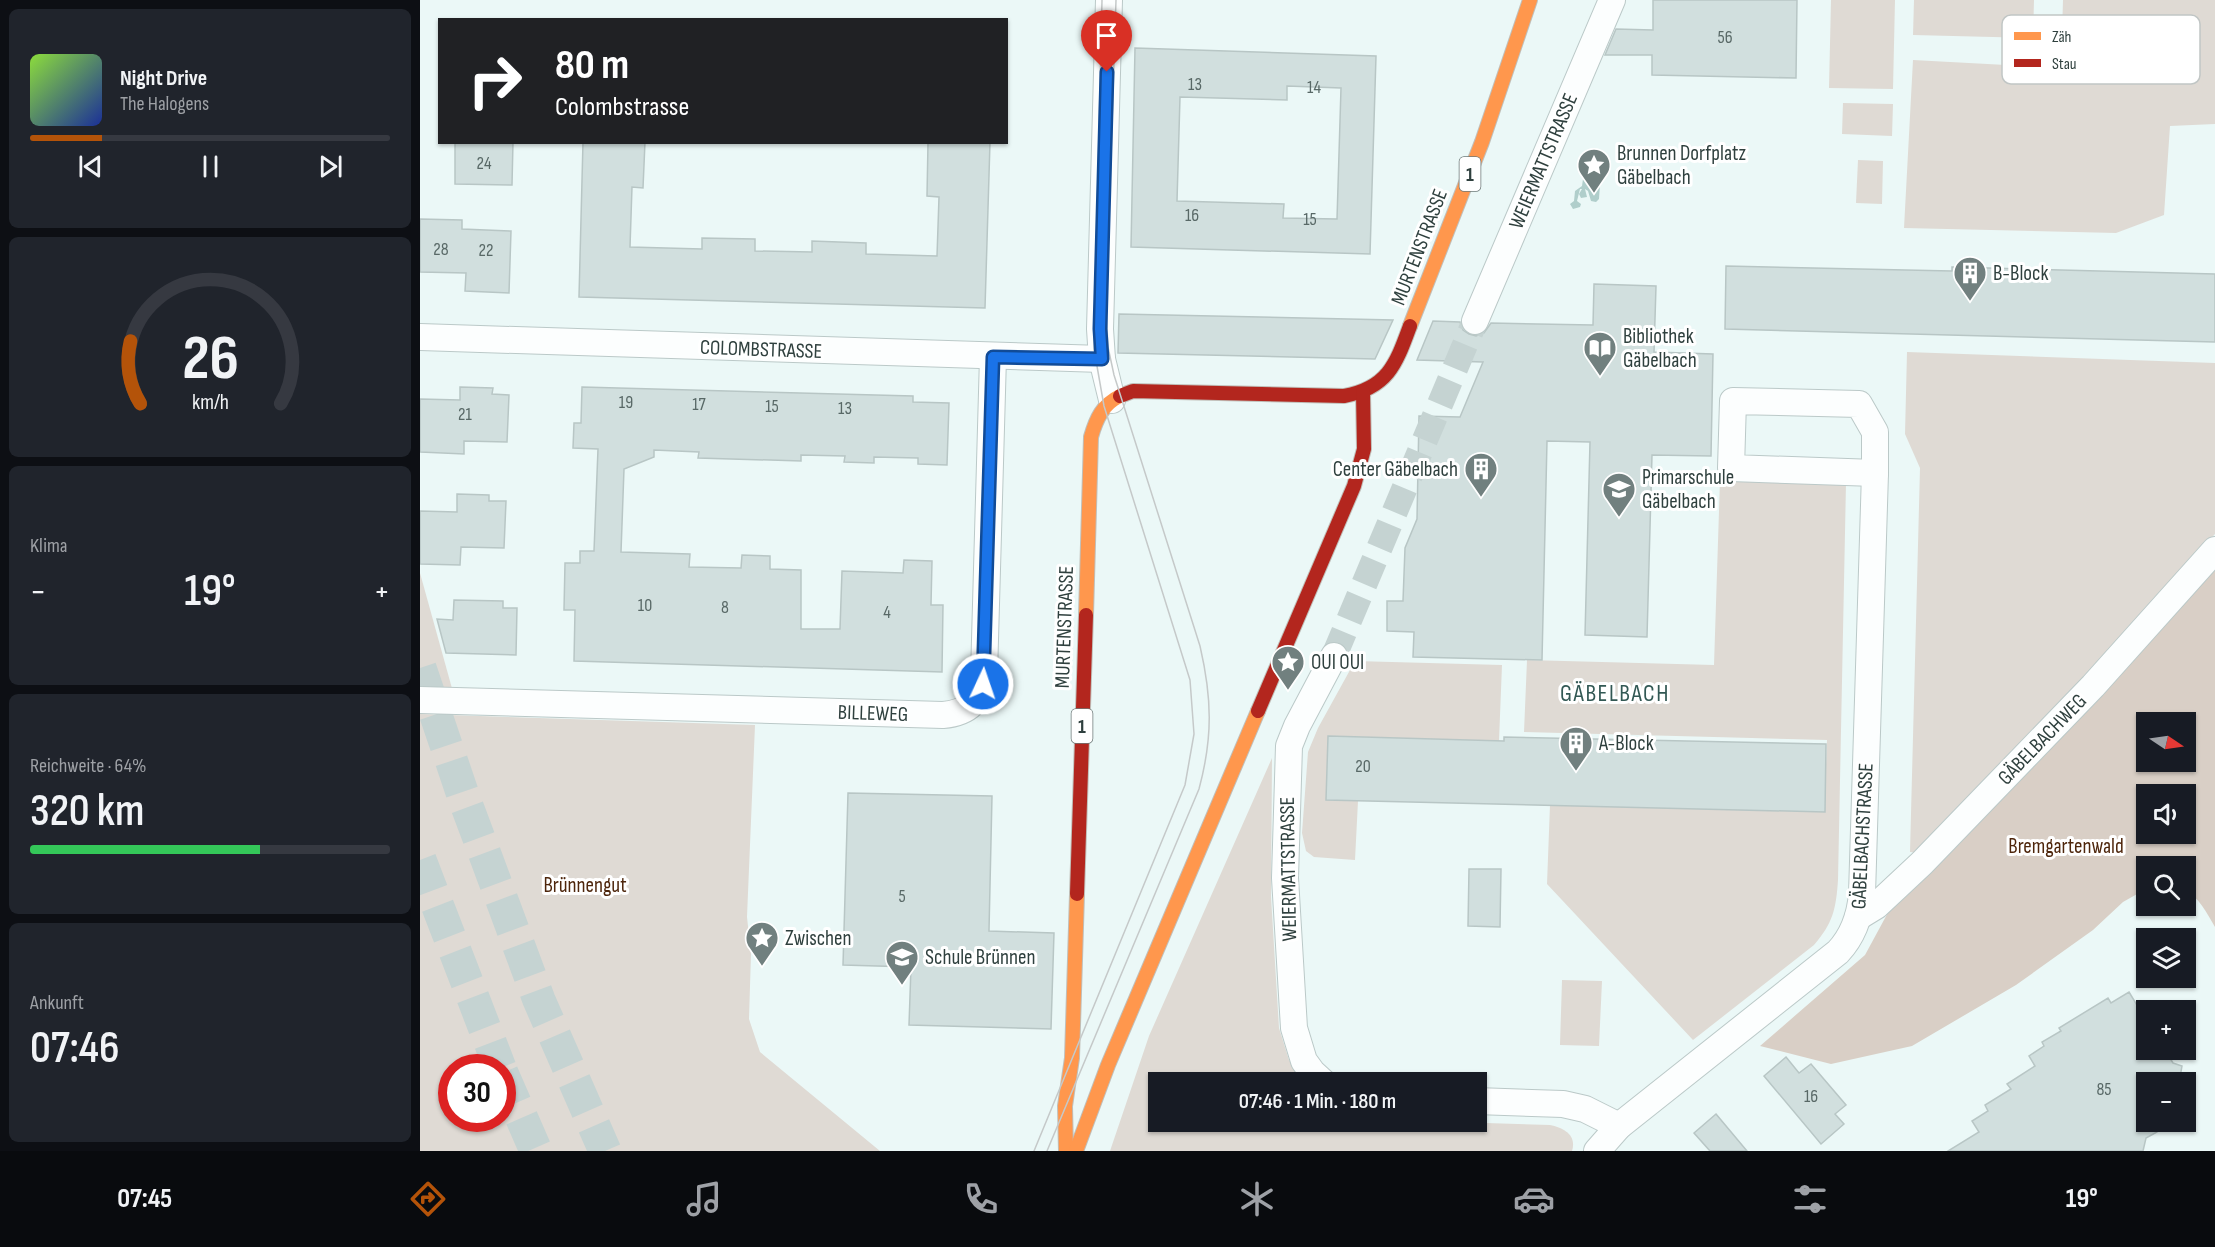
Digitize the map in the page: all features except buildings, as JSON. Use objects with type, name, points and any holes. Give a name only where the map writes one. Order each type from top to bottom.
[{"type":"main road","name":"MURTENSTRASSE","points":[[1066,1151],[1065,1106],[1072,1059],[1074,1006],[1091,437],[1099,413],[1120,395],[1142,391],[1344,396],[1363,392],[1381,383],[1396,363],[1482,142],[1530,0]]},
{"type":"main road","points":[[1076,1151],[1108,1065],[1354,486],[1364,449],[1363,392]]},
{"type":"street","points":[[1109,0],[1100,320],[1102,359],[1112,400]]},
{"type":"street","name":"WEIERMATTSTRASSE","points":[[1475,321],[1612,0]]},
{"type":"street","name":"COLOMBSTRASSE","points":[[420,337],[1102,359]]},
{"type":"street","name":"BILLEWEG","points":[[420,700],[943,715],[966,710],[976,700],[984,675],[993,357]]},
{"type":"street","name":"GÄBELBACHSTRASSE","points":[[1598,1151],[1619,1126],[1838,952],[1852,933],[1858,917],[1862,894],[1875,473],[1875,432],[1859,404],[1733,401],[1731,468],[1875,473]]},
{"type":"street","name":"GÄBELBACHWEG","points":[[1858,917],[1876,906],[1922,863],[2093,686],[2215,550]]},
{"type":"street","name":"WEIERMATTSTRASSE","points":[[1312,1072],[1304,1060],[1294,1028],[1285,878],[1289,746],[1334,656]]},
{"type":"street","points":[[1487,1101],[1563,1104],[1585,1109],[1619,1126]]},
{"type":"green space","points":[[1831,0],[1895,0],[1893,89],[1829,88]]},
{"type":"green space","points":[[1914,0],[2034,0],[2034,15],[2002,15],[2002,37],[1913,35]]},
{"type":"green space","points":[[2063,0],[2215,0],[2215,124],[2170,126],[2164,215],[2116,233],[1904,228],[1913,60],[2002,65],[2002,84],[2200,84],[2200,15],[2063,15]]},
{"type":"green space","points":[[1843,103],[1893,104],[1892,136],[1842,134]]},
{"type":"green space","points":[[1858,160],[1883,161],[1882,204],[1856,203]]},
{"type":"green space","points":[[1907,352],[2215,363],[2215,534],[2118,644],[1919,853],[1910,852],[1920,468],[1905,434]]},
{"type":"green space","points":[[1720,480],[1846,483],[1838,880],[1832,915],[1814,945],[1693,1040],[1547,884],[1550,805],[1824,812],[1827,740],[1524,732],[1527,660],[1714,665]]},
{"type":"green space","name":"Bremgartenwald","points":[[2215,567],[2215,927],[2196,899],[2196,856],[2136,856],[2136,895],[2123,902],[2093,930],[2016,985],[1912,1046],[1831,1064],[1760,1046],[1865,955],[1891,907]]},
{"type":"green space","points":[[420,573],[453,692],[420,691]]},
{"type":"green space","points":[[1355,661],[1502,665],[1499,741],[1328,736],[1326,800],[1358,801],[1355,860],[1314,857],[1306,851],[1302,833],[1308,752],[1318,728]]},
{"type":"green space","name":"Brünnengut","points":[[420,714],[755,725],[747,917],[751,954],[749,1019],[760,1052],[880,1151],[420,1151]]},
{"type":"green space","points":[[1272,758],[1271,897],[1279,1028],[1289,1060],[1298,1072],[1148,1072],[1148,1132],[1487,1132],[1487,1123],[1550,1125],[1568,1133],[1573,1141],[1572,1151],[1110,1151],[1149,1036]]},
{"type":"green space","points":[[1562,980],[1602,981],[1599,1046],[1560,1045]]},
{"type":"water","name":"Brunnen Dorfplatz Gäbelbach","points":[[1589,178],[1600,184],[1599,199],[1596,202],[1591,201],[1585,189],[1587,197],[1581,198],[1579,194],[1582,189],[1580,189],[1577,201],[1581,204],[1580,207],[1573,209],[1570,204],[1574,201],[1575,191],[1582,186],[1583,179]]},
{"type":"tunnel","points":[[1334,656],[1475,321]]},
{"type":"tunnel","points":[[420,668],[464,798],[539,1000],[605,1151]]},
{"type":"tunnel","points":[[420,860],[495,1054]]},
{"type":"tunnel","points":[[516,1105],[536,1151]]},
{"type":"tram line","points":[[1034,1151],[1185,785],[1194,734],[1190,680],[1104,406],[1094,349],[1102,0]]},
{"type":"tram line","points":[[1047,1151],[1199,789],[1209,735],[1209,700],[1200,646],[1114,375],[1108,347],[1106,309],[1116,0]]},
{"type":"traffic: slow","points":[[1410,326],[1482,142],[1530,0]]},
{"type":"traffic: slow","points":[[1086,615],[1091,437],[1101,413],[1109,403],[1120,396]]},
{"type":"traffic: slow","points":[[1076,1151],[1108,1065],[1258,711]]},
{"type":"traffic: slow","points":[[1066,1151],[1065,1106],[1072,1058],[1077,894]]},
{"type":"traffic: jam","points":[[1120,396],[1133,391],[1344,396],[1371,387],[1381,380],[1395,363],[1410,326]]},
{"type":"traffic: jam","points":[[1258,711],[1354,486],[1364,449],[1363,392]]},
{"type":"traffic: jam","points":[[1077,894],[1086,615]]},
{"type":"place","name":"Brunnen Dorfplatz Gäbelbach","points":[[1594,194]]},
{"type":"place","name":"B-Block","points":[[1970,302]]},
{"type":"place","name":"Bibliothek Gäbelbach","points":[[1600,377]]},
{"type":"place","name":"Center Gäbelbach","points":[[1481,498]]},
{"type":"place","name":"Primarschule Gäbelbach","points":[[1619,518]]},
{"type":"place","name":"OUI OUI","points":[[1288,691]]},
{"type":"place","name":"A-Block","points":[[1576,772]]},
{"type":"place","name":"Zwischen","points":[[762,967]]},
{"type":"place","name":"Schule Brünnen","points":[[902,986]]},
{"type":"district","name":"GÄBELBACH","points":[[1615,693]]},
{"type":"route","points":[[983,684],[993,357],[1102,359],[1100,329],[1107,72]]}]
